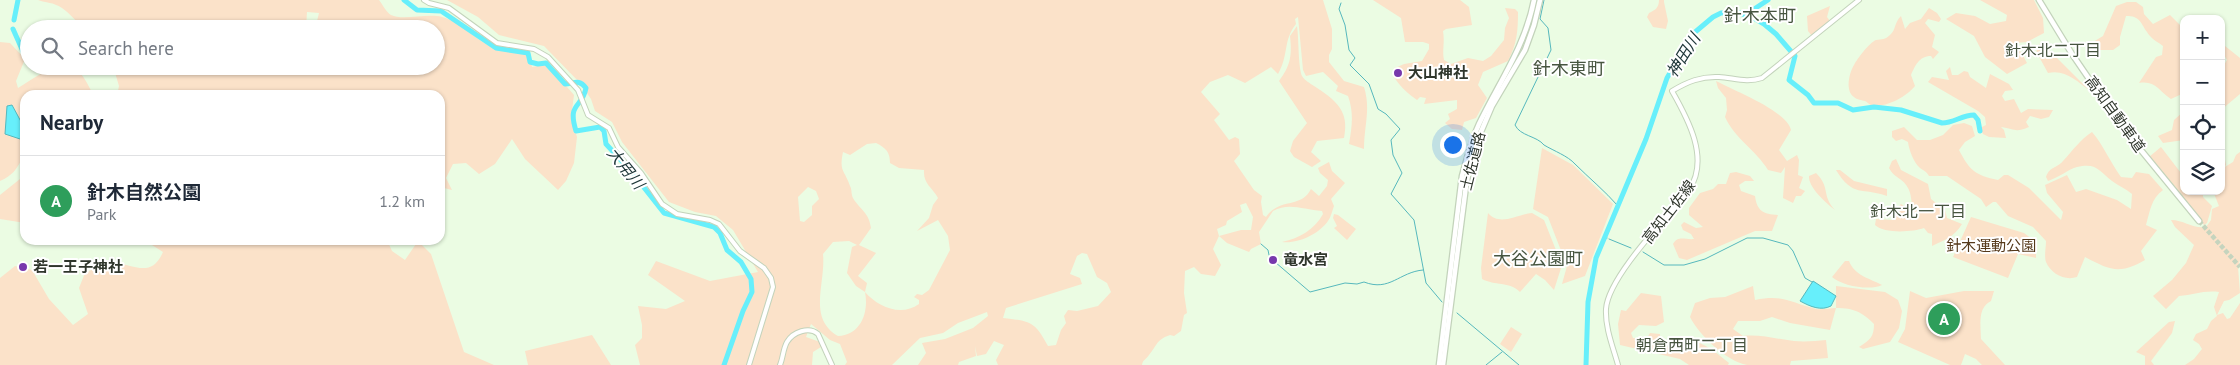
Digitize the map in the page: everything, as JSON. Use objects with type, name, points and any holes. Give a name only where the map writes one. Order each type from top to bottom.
[{"type":"highway","name":"土佐道路","points":[[1441,365],[1462,176],[1468,152],[1478,125],[1520,46],[1534,0]]},
{"type":"highway","name":"土佐道路","points":[[1441,365],[1472,153],[1492,106],[1525,50],[1540,0]]},
{"type":"highway","name":"高知自動車道","points":[[2039,0],[2072,54],[2122,127],[2199,221]]},
{"type":"main road","points":[[424,0],[449,8],[497,43],[541,52],[551,60],[571,83],[581,98],[588,115],[609,128],[618,147],[641,173],[662,204],[677,214],[715,222],[725,231],[737,248],[755,260],[768,273],[772,283],[771,295],[748,365]]},
{"type":"main road","name":"高知土佐線","points":[[1618,365],[1606,322],[1606,306],[1610,292],[1620,274],[1690,190],[1697,174],[1693,129],[1672,91],[1700,78],[1719,77],[1754,80],[1770,72],[1859,0]]},
{"type":"main road","points":[[780,365],[788,340],[796,333],[809,330],[818,334],[832,365]]},
{"type":"green space","points":[[38,0],[379,0],[389,14],[396,17],[436,16],[449,19],[492,47],[511,52],[530,53],[532,67],[547,64],[574,95],[571,118],[577,137],[574,163],[566,181],[558,190],[525,159],[512,139],[495,164],[479,174],[466,163],[453,164],[446,178],[452,190],[445,188],[445,90],[118,90],[119,86],[116,75],[445,75],[445,20],[317,20],[319,13],[307,12],[307,20],[76,20],[65,10]]},
{"type":"green space","points":[[447,0],[1323,0],[1332,29],[1332,49],[1329,55],[1329,62],[1344,81],[1364,87],[1367,110],[1364,149],[1349,144],[1352,120],[1348,96],[1336,91],[1338,86],[1323,72],[1306,76],[1303,70],[1298,17],[1295,19],[1296,24],[1289,36],[1284,60],[1278,74],[1271,67],[1245,83],[1228,75],[1210,82],[1201,92],[1220,114],[1214,120],[1229,140],[1235,137],[1239,139],[1240,154],[1234,161],[1254,190],[1262,196],[1263,215],[1266,217],[1272,211],[1278,207],[1302,199],[1311,189],[1319,196],[1327,186],[1328,180],[1320,173],[1318,168],[1329,162],[1332,171],[1345,183],[1331,199],[1334,206],[1330,218],[1324,226],[1308,237],[1301,240],[1282,242],[1306,233],[1323,214],[1322,211],[1297,207],[1279,208],[1273,211],[1259,232],[1261,244],[1249,252],[1227,243],[1219,236],[1213,249],[1221,265],[1215,276],[1201,274],[1194,267],[1185,271],[1184,293],[1187,313],[1184,315],[1181,331],[1174,336],[1170,335],[1160,341],[1142,365],[998,365],[996,360],[1004,345],[994,341],[986,354],[977,356],[975,346],[976,356],[959,362],[958,365],[918,365],[926,353],[922,343],[945,339],[973,328],[988,316],[987,312],[958,323],[943,333],[920,338],[892,365],[845,365],[847,362],[840,344],[830,340],[811,324],[806,337],[820,342],[821,347],[813,352],[812,365],[640,365],[635,345],[642,338],[642,325],[638,306],[666,309],[685,301],[648,275],[656,261],[710,281],[758,272],[733,230],[716,216],[695,212],[669,202],[622,142],[612,122],[595,111],[591,99],[580,83],[544,46],[499,35],[478,17]],"holes":[[[876,143],[887,151],[890,163],[899,168],[924,170],[926,182],[938,198],[933,205],[929,218],[917,231],[938,220],[948,236],[950,250],[929,290],[922,295],[917,294],[914,297],[919,300],[919,304],[912,308],[897,310],[883,306],[865,292],[867,283],[858,276],[876,253],[859,245],[871,228],[870,223],[853,198],[842,163],[843,152],[850,155],[867,144]],[[808,187],[816,191],[819,199],[812,206],[812,215],[804,222],[800,221],[798,197]],[[1246,203],[1253,217],[1251,230],[1241,230],[1219,236],[1217,229],[1226,225],[1227,221],[1242,212],[1240,205]],[[849,241],[857,245],[852,247],[847,273],[856,286],[865,292],[866,300],[862,321],[858,327],[846,335],[838,336],[823,320],[820,310],[823,254],[833,242]],[[1082,253],[1087,254],[1097,277],[1107,283],[1111,292],[1098,306],[1077,311],[1068,310],[1064,316],[1066,323],[1061,330],[1056,345],[1048,346],[1031,324],[1020,320],[1003,318],[1006,308],[1082,284],[1080,278],[1070,274],[1077,256]]]},
{"type":"green space","points":[[1373,0],[1460,0],[1469,7],[1472,25],[1443,31],[1444,60],[1451,64],[1468,58],[1483,61],[1491,56],[1504,40],[1505,28],[1509,18],[1505,8],[1515,9],[1518,12],[1518,25],[1511,55],[1508,61],[1483,72],[1478,85],[1487,98],[1476,118],[1464,122],[1462,130],[1452,129],[1445,123],[1450,119],[1448,114],[1457,109],[1457,100],[1424,104],[1426,98],[1420,97],[1417,100],[1393,76],[1395,68],[1404,64],[1422,61],[1429,49],[1429,44],[1405,42],[1401,18]]},
{"type":"green space","points":[[1659,0],[1664,0],[1668,21],[1666,29],[1653,27],[1647,17],[1649,13],[1655,10]]},
{"type":"green space","points":[[1980,0],[2034,0],[2043,18],[2044,33],[2027,42],[2016,43],[2015,48],[2021,52],[2027,63],[2007,74],[1985,57],[1974,36],[1946,19],[1956,13],[1975,16],[1990,24],[2006,21],[2007,15]]},
{"type":"green space","points":[[2127,2],[2136,2],[2143,7],[2144,14],[2153,24],[2170,15],[2180,25],[2180,95],[2171,99],[2149,83],[2139,83],[2156,57],[2162,55],[2163,46],[2150,37],[2137,18],[2126,16],[2120,37],[2120,45],[2113,50],[2097,50],[2093,42],[2103,36],[2116,6]]},
{"type":"green space","points":[[1830,6],[1827,17],[1830,21],[1812,36],[1808,31],[1807,16]]},
{"type":"green space","points":[[1929,8],[1937,13],[1941,19],[1939,22],[1928,19],[1925,23],[1935,35],[1932,47],[1939,52],[1933,59],[1931,56],[1927,56],[1916,65],[1911,75],[1915,86],[1902,97],[1880,106],[1872,106],[1854,97],[1850,91],[1849,77],[1854,65],[1864,51],[1873,41],[1885,39],[1890,35],[1901,16],[1905,29],[1910,23],[1921,19]]},
{"type":"green space","points":[[1297,26],[1302,76],[1334,101],[1343,113],[1345,120],[1344,138],[1317,141],[1311,152],[1321,161],[1312,167],[1294,157],[1290,151],[1293,141],[1307,123],[1279,81],[1288,65],[1291,54],[1290,36]]},
{"type":"green space","points":[[0,42],[10,43],[20,54],[20,71],[16,81],[18,88],[40,75],[81,75],[91,90],[20,90],[20,162],[11,174],[0,181]]},
{"type":"green space","points":[[2042,43],[2090,91],[2065,74],[2048,73],[2037,53],[2036,46]]},
{"type":"green space","points":[[2225,46],[2240,58],[2240,94],[2225,107],[2225,63],[2227,60]]},
{"type":"green space","points":[[1950,67],[1952,75],[1958,75],[1964,71],[1968,72],[1970,77],[1986,88],[1990,74],[2009,84],[2013,90],[2005,91],[2002,96],[2005,101],[2014,99],[2021,113],[2028,109],[2053,110],[2049,117],[2041,119],[2030,116],[2026,122],[2029,127],[2021,130],[2001,127],[2006,138],[1989,137],[1983,134],[1980,128],[1986,125],[1985,117],[1928,82],[1932,77],[1949,80],[1946,71]]},
{"type":"green space","points":[[1716,81],[1770,109],[1787,123],[1791,130],[1779,150],[1787,161],[1797,155],[1799,160],[1798,175],[1803,177],[1799,188],[1805,191],[1801,196],[1796,196],[1793,203],[1783,198],[1785,167],[1781,173],[1768,170],[1758,156],[1729,125],[1725,117],[1727,110],[1726,98],[1718,88]]},
{"type":"green space","points":[[2180,115],[2180,141],[2163,143],[2158,136],[2172,130],[2174,120]]},
{"type":"green space","points":[[1964,123],[1972,126],[1975,136],[1965,142],[1959,150],[1966,163],[1974,171],[1998,180],[2004,175],[2008,175],[2029,188],[2061,220],[2063,212],[2047,193],[2045,185],[2067,175],[2076,192],[2086,189],[2117,200],[2131,209],[2132,194],[2094,167],[2077,167],[2048,181],[2046,177],[2049,171],[2060,164],[2092,132],[2121,177],[2132,178],[2136,172],[2149,174],[2163,190],[2153,201],[2146,225],[2157,230],[2141,251],[2145,260],[2128,268],[2115,269],[2108,268],[2085,257],[2077,277],[2059,276],[2048,266],[2045,254],[2046,241],[2033,227],[2008,216],[1996,202],[1986,207],[1981,199],[1947,176],[1929,176],[1916,163],[1908,142],[1902,139],[1896,141],[1892,137],[1892,131],[1904,127],[1917,140],[1930,140],[1943,135],[1953,125]]},
{"type":"green space","points":[[2161,147],[2180,172],[2180,195],[2203,195],[2212,206],[2207,223],[2204,225],[2149,157]]},
{"type":"green space","points":[[1542,148],[1573,165],[1613,204],[1585,276],[1562,284],[1567,266],[1548,217],[1533,209]]},
{"type":"green space","points":[[2240,152],[2240,260],[2238,267],[2240,293],[2224,301],[2217,315],[2223,313],[2227,319],[2230,318],[2240,303],[2240,365],[2185,365],[2194,359],[2202,349],[2193,340],[2196,334],[2207,329],[2211,321],[2217,316],[2214,307],[2219,292],[2203,292],[2179,296],[2166,309],[2153,296],[2172,280],[2186,263],[2194,245],[2175,227],[2171,220],[2197,227],[2206,227],[2211,220],[2212,209],[2219,206],[2215,195],[2225,195],[2225,167],[2233,162],[2236,155]]},
{"type":"green space","points":[[1896,159],[1901,170],[1928,184],[1931,199],[1945,210],[1947,218],[1962,224],[1949,238],[1932,246],[1932,234],[1928,233],[1924,228],[1892,231],[1875,225],[1876,219],[1893,220],[1896,209],[1901,204],[1909,209],[1912,204],[1910,192],[1906,185],[1889,168],[1892,161]]},
{"type":"green space","points":[[1836,170],[1840,170],[1854,181],[1887,189],[1887,196],[1853,188],[1842,179]]},
{"type":"green space","points":[[1736,172],[1750,176],[1754,181],[1745,181],[1739,185],[1741,191],[1755,196],[1757,205],[1765,213],[1778,215],[1772,231],[1755,231],[1687,260],[1679,258],[1673,244],[1675,241],[1679,239],[1694,239],[1691,234],[1683,230],[1681,225],[1684,222],[1696,228],[1703,227],[1689,215],[1689,208],[1700,193],[1713,189],[1718,184],[1726,184],[1730,173]]},
{"type":"green space","points":[[1816,173],[1821,178],[1828,200],[1835,210],[1811,185],[1809,176]]},
{"type":"green space","points":[[20,179],[20,222],[0,219],[0,195]]},
{"type":"green space","points":[[1488,213],[1498,219],[1509,219],[1532,213],[1544,220],[1562,265],[1554,290],[1536,274],[1520,292],[1511,286],[1482,279],[1481,268]]},
{"type":"green space","points":[[1334,214],[1356,229],[1347,240],[1334,228],[1337,226],[1333,218]]},
{"type":"green space","name":"針木運動公園","points":[[1971,217],[2024,233],[2036,242],[2036,258],[2018,254],[2008,278],[1953,257]]},
{"type":"green space","points":[[152,245],[389,245],[392,251],[405,260],[415,245],[422,245],[431,254],[464,352],[494,365],[0,365],[0,278],[15,266],[32,270],[49,299],[73,325],[88,314],[79,288],[85,273],[108,263],[147,268],[153,266],[158,261],[163,252]]},
{"type":"green space","points":[[1845,261],[1849,261],[1859,273],[1882,285],[1871,288],[1849,285],[1832,277]]},
{"type":"green space","points":[[1753,286],[1755,300],[1773,298],[1787,300],[1816,309],[1836,308],[1830,330],[1790,323],[1772,317],[1760,321],[1738,321],[1733,329],[1743,336],[1762,336],[1798,341],[1826,340],[1828,358],[1791,361],[1790,365],[1747,365],[1739,363],[1722,353],[1706,339],[1690,317],[1695,303],[1710,298],[1725,297]]},
{"type":"green space","points":[[1836,286],[1885,292],[1898,300],[1902,311],[1899,328],[1890,342],[1863,349],[1859,347],[1871,338],[1874,324],[1866,316],[1857,312],[1836,308]]},
{"type":"green space","points":[[1910,291],[1926,298],[1964,291],[1994,291],[1991,301],[1982,312],[1980,323],[1981,339],[2005,365],[1982,365],[1976,359],[1965,354],[1961,365],[1950,365],[1898,342],[1905,329]]},
{"type":"green space","points":[[1641,293],[1661,296],[1664,322],[1656,326],[1639,325],[1631,333],[1633,338],[1646,340],[1650,333],[1660,334],[1660,345],[1671,347],[1687,341],[1702,344],[1729,363],[1728,365],[1689,365],[1680,359],[1620,345],[1618,324],[1621,310],[1626,311]]},
{"type":"green space","points":[[2175,321],[2172,333],[2151,361],[2154,365],[2145,365],[2145,356],[2136,352],[2169,322]]},
{"type":"green space","points":[[1511,327],[1522,334],[1511,352],[1500,344]]},
{"type":"green space","points":[[592,335],[611,365],[528,365],[525,351]]},
{"type":"water","points":[[12,105],[20,120],[20,139],[5,134],[7,106]]},
{"type":"water","points":[[1813,281],[1836,296],[1831,306],[1816,308],[1800,301]]},
{"type":"waterway","points":[[14,20],[18,0]]},
{"type":"waterway","name":"大用川","points":[[404,0],[417,10],[441,11],[496,48],[528,53],[530,62],[546,63],[565,84],[581,83],[586,88],[584,95],[574,110],[576,131],[600,127],[604,131],[606,144],[631,171],[664,213],[714,227],[720,233],[727,250],[741,262],[751,279],[752,292],[743,311],[724,365]]},
{"type":"waterway","points":[[1544,0],[1540,19],[1548,28],[1551,50],[1515,125],[1521,132],[1572,161],[1618,206]]},
{"type":"waterway","points":[[1745,15],[1768,0]]},
{"type":"waterway","points":[[1341,3],[1339,9],[1345,25],[1349,50],[1355,58],[1350,65],[1369,84],[1378,109],[1386,114],[1400,129],[1391,140],[1393,155],[1402,173],[1391,194],[1414,220],[1426,283],[1442,302]]},
{"type":"waterway","name":"神田川","points":[[1586,365],[1588,302],[1596,258],[1646,139],[1667,78],[1694,33],[1713,17],[1721,13],[1736,12],[1752,17],[1776,34],[1795,56],[1789,80],[1808,95],[1814,103],[1838,103],[1853,110],[1874,107],[1901,110],[1942,123],[1974,115],[1978,120],[1980,131]]},
{"type":"waterway","points":[[13,29],[20,45]]},
{"type":"waterway","points":[[1643,252],[1664,265],[1684,265],[1705,259],[1747,238],[1763,238],[1788,245],[1793,251],[1805,278],[1812,282]]},
{"type":"waterway","points":[[1609,239],[1631,248]]},
{"type":"waterway","points":[[1261,244],[1268,250],[1269,255]]},
{"type":"waterway","points":[[1272,256],[1275,262],[1310,292],[1345,283],[1357,284],[1364,282],[1381,285],[1407,274],[1423,270]]},
{"type":"waterway","points":[[1457,313],[1519,365]]},
{"type":"waterway","points":[[1486,365],[1502,352]]},
{"type":"tunnel","points":[[2199,221],[2240,267]]},
{"type":"place","name":"大山神社","points":[[1398,73]]},
{"type":"place","name":"竜水宮","points":[[1273,260]]},
{"type":"place","name":"若一王子神社","points":[[23,267]]},
{"type":"place","name":"針木自然公園","points":[[1944,319]]},
{"type":"district","name":"針木本町","points":[[1760,16]]},
{"type":"district","name":"針木北二丁目","points":[[2053,50]]},
{"type":"district","name":"針木東町","points":[[1569,69]]},
{"type":"district","name":"針木北一丁目","points":[[1918,211]]},
{"type":"district","name":"大谷公園町","points":[[1538,259]]},
{"type":"district","name":"朝倉西町二丁目","points":[[1692,345]]}]
